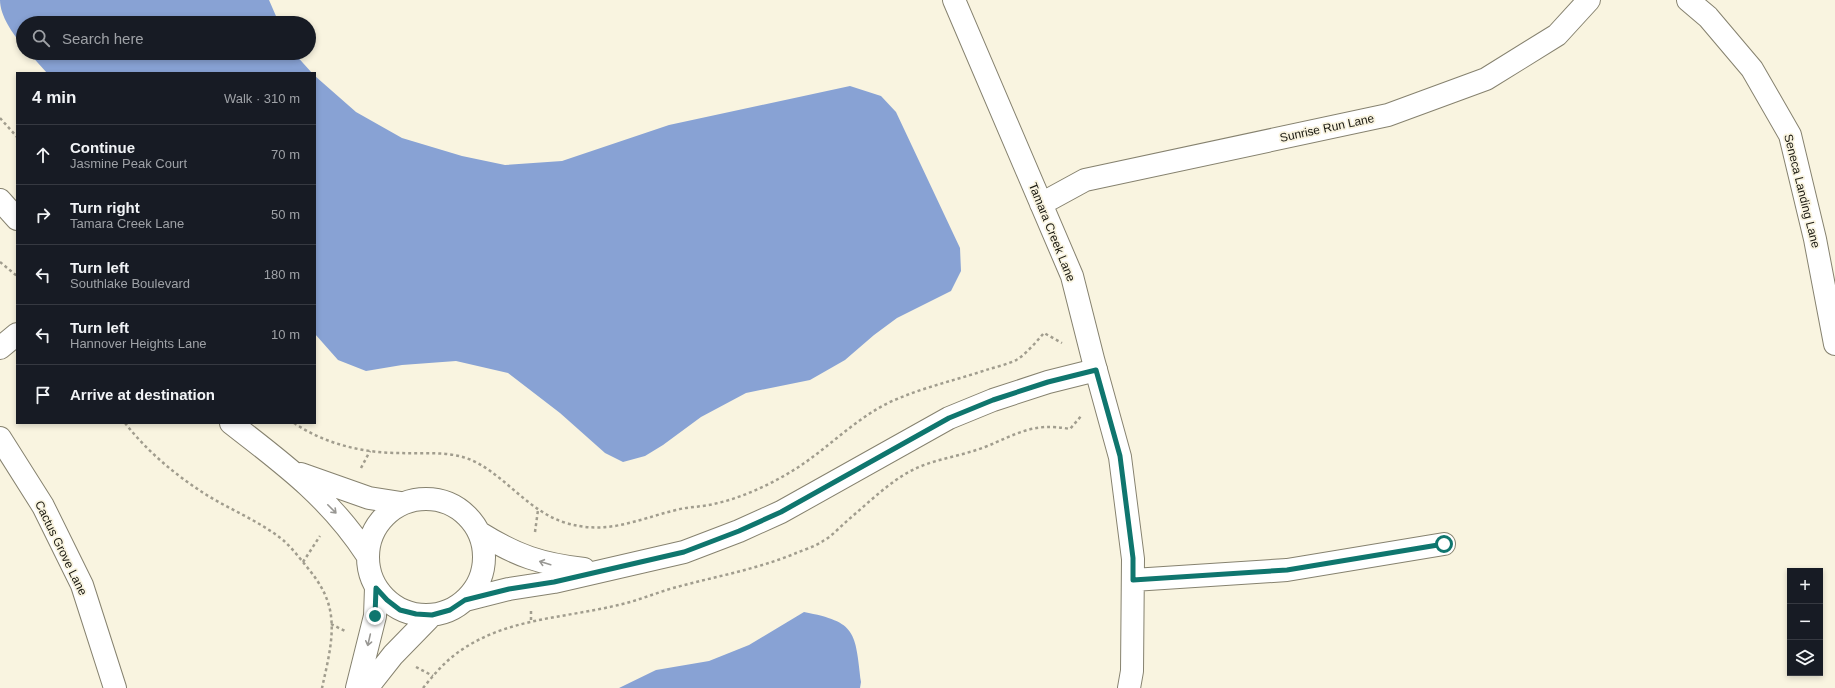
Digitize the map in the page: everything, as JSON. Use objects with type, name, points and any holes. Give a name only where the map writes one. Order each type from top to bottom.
[{"type":"street","name":"Tamara Creek Lane","points":[[954,0],[1072,276],[1094,365],[1120,456],[1133,558],[1132,671],[1129,688]]},
{"type":"street","name":"Sunrise Run Lane","points":[[1041,204],[1085,180],[1388,115],[1486,79],[1557,35],[1589,0]]},
{"type":"street","name":"Seneca Landing Lane","points":[[1688,0],[1708,17],[1752,69],[1790,135],[1815,239],[1835,344]]},
{"type":"street","points":[[0,200],[16,218]]},
{"type":"street","points":[[0,348],[16,335]]},
{"type":"street","points":[[465,600],[509,589],[554,582],[684,552],[739,531],[781,512],[949,418],[993,400],[1094,365]]},
{"type":"street","points":[[232,424],[294,471],[336,512],[353,533],[367,555]]},
{"type":"street","name":"Cactus Grove Lane","points":[[0,438],[43,506],[82,585],[115,688]]},
{"type":"street","points":[[294,471],[368,498],[401,504]]},
{"type":"street","points":[[419,498],[437,499],[455,506],[470,517],[480,533],[485,551],[483,569],[477,586],[465,600],[450,610],[432,615],[416,614],[400,610],[387,600],[376,588],[369,572],[367,555],[370,539],[377,525],[387,512],[401,504],[419,498]]},
{"type":"street","points":[[480,533],[518,555],[553,565],[598,571]]},
{"type":"street","points":[[1133,580],[1287,570],[1444,544]]},
{"type":"street","points":[[357,688],[375,616],[376,588]]},
{"type":"street","points":[[367,688],[393,655],[432,615]]},
{"type":"path","points":[[0,118],[16,136]]},
{"type":"path","points":[[0,262],[16,275]]},
{"type":"path","points":[[296,424],[306,431],[331,442],[370,451],[442,454],[468,459],[487,469],[538,510],[562,522],[600,529],[619,526],[680,509],[709,505],[736,498],[768,485],[796,468],[859,420],[876,410],[928,387],[1017,360],[1031,348],[1044,333],[1094,365]]},
{"type":"path","points":[[126,424],[169,468],[203,492],[264,527],[284,541],[318,582],[327,599],[331,616],[331,637],[322,688]]},
{"type":"water","points":[[0,0],[269,0],[276,16],[16,16],[16,37],[2,12]]},
{"type":"water","points":[[35,60],[300,60],[311,72],[46,72]]},
{"type":"water","points":[[316,77],[356,112],[402,138],[462,156],[505,165],[562,161],[669,125],[850,86],[881,96],[896,112],[960,248],[961,271],[951,291],[897,318],[874,335],[845,360],[810,380],[746,393],[701,417],[663,445],[645,456],[623,462],[605,453],[560,413],[508,373],[456,361],[402,365],[366,371],[338,360],[316,335]]},
{"type":"water","points":[[804,612],[834,620],[844,625],[850,632],[857,651],[861,682],[860,688],[619,688],[656,670],[709,661],[749,645]]},
{"type":"route","points":[[375,616],[376,588],[387,600],[400,610],[416,614],[432,615],[450,610],[465,600],[509,589],[554,582],[684,552],[739,531],[781,512],[847,476],[900,444],[949,418],[993,400],[1048,382],[1096,370],[1120,456],[1133,558],[1133,580],[1287,570],[1444,544]]}]
